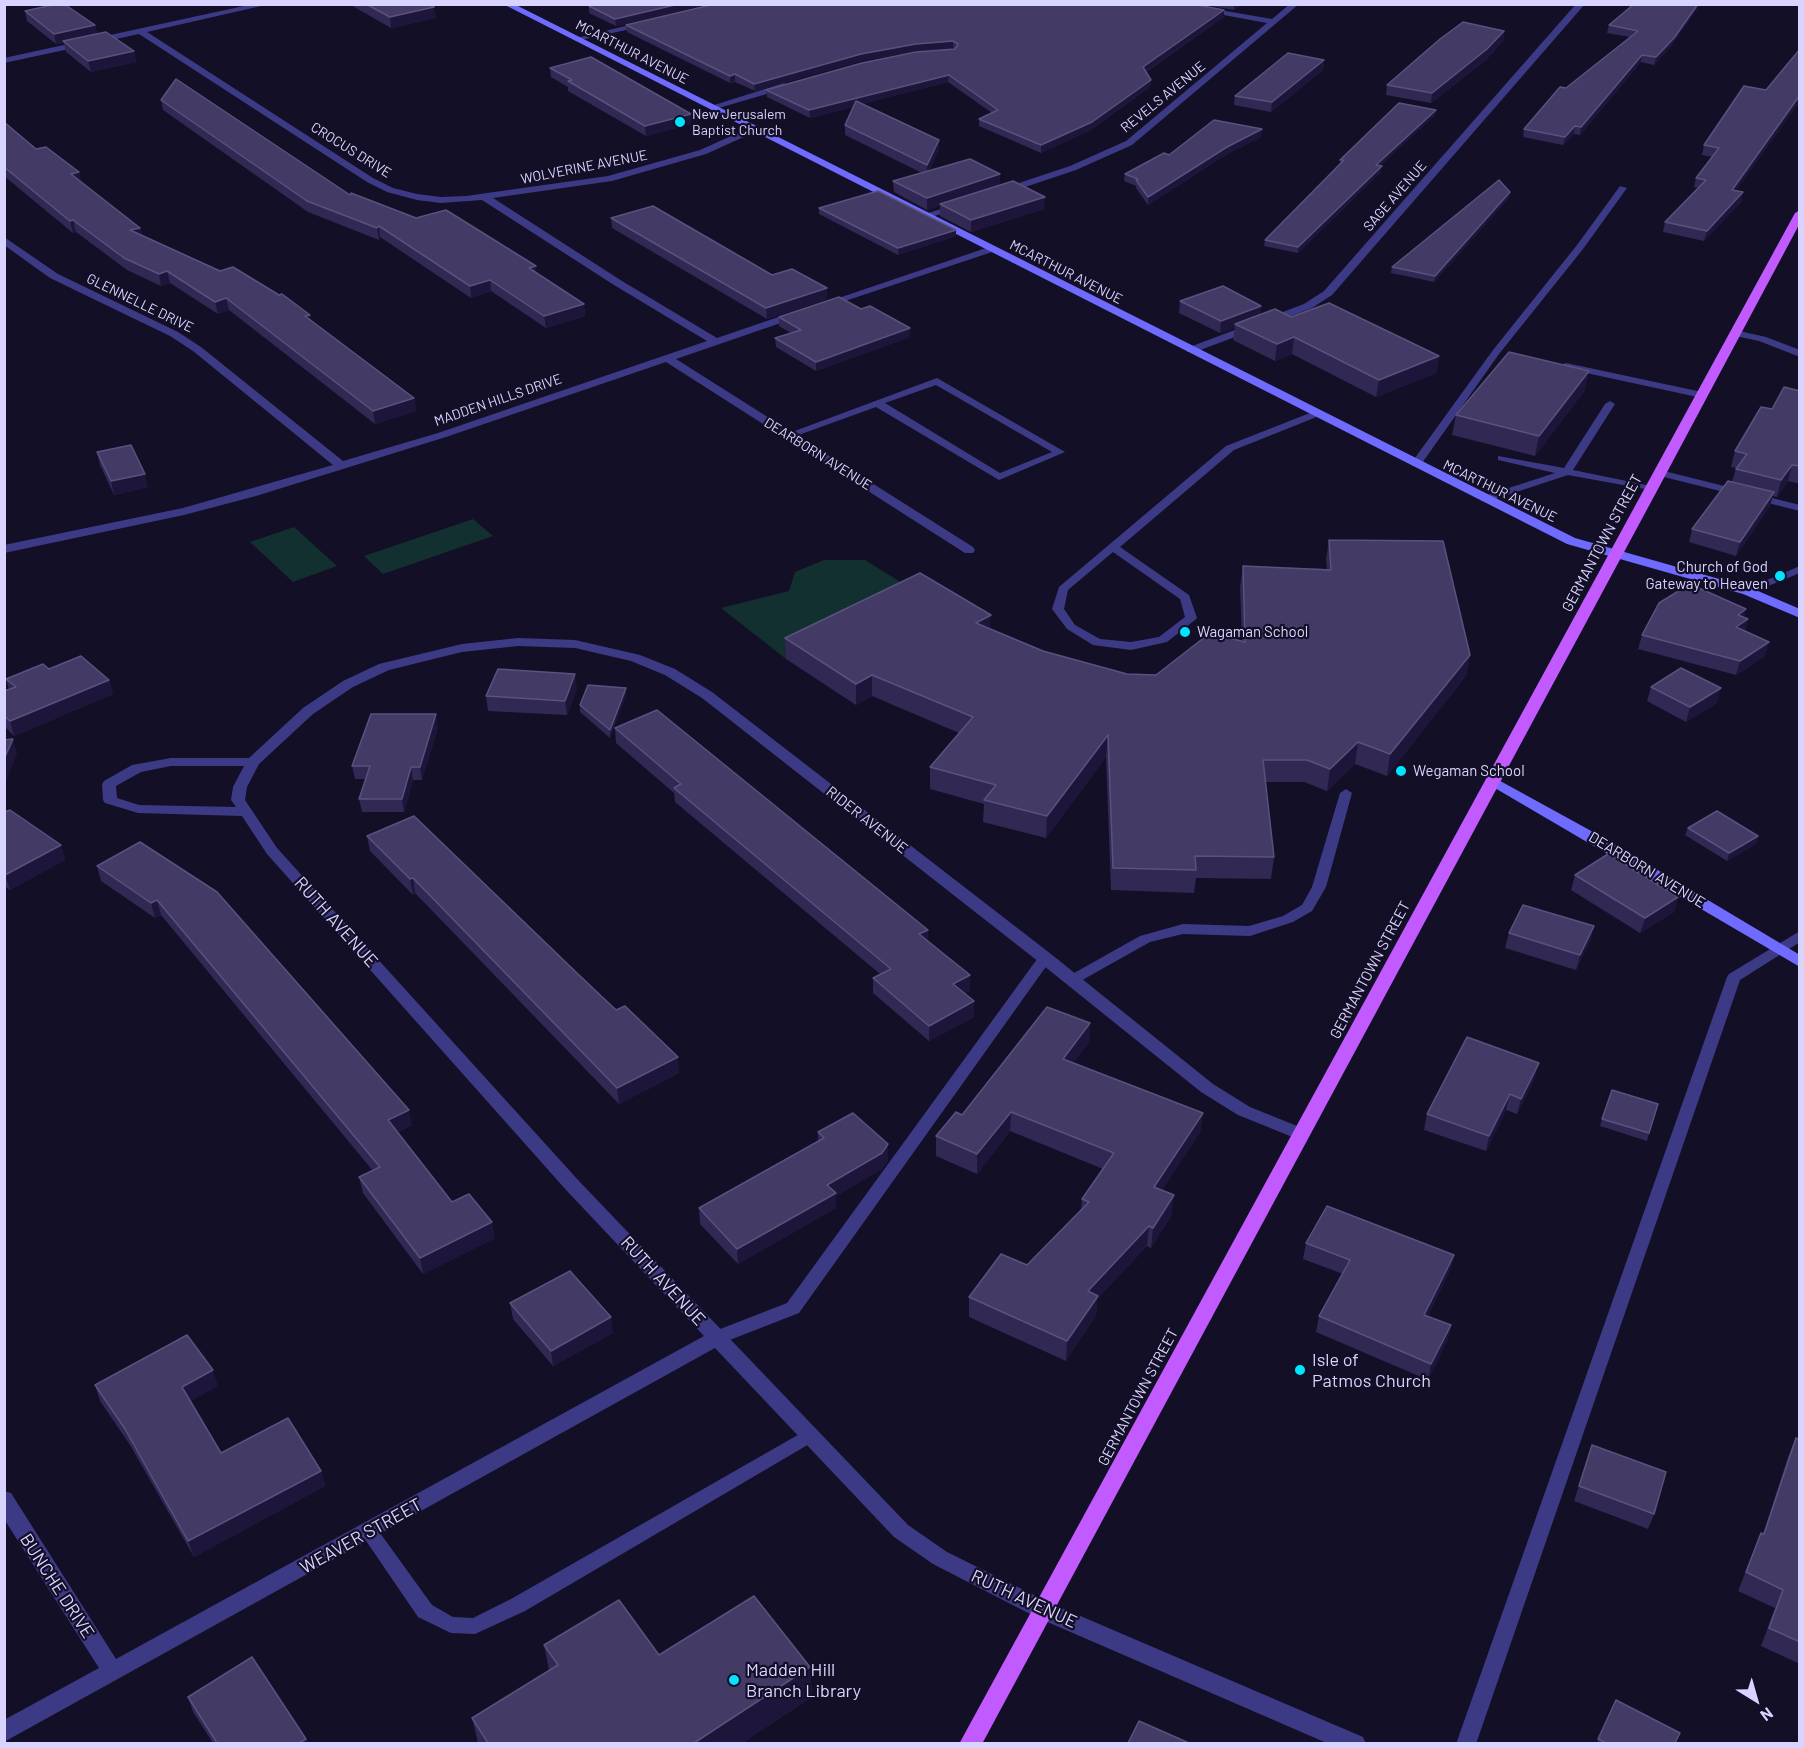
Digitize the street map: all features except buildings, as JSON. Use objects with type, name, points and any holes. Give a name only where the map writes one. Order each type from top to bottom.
[{"type":"main road","name":"GERMANTOWN STREET","points":[[970,1743],[1800,213]]},
{"type":"street","points":[[4,61],[16,55],[141,32],[266,4]]},
{"type":"street","name":"MCARTHUR AVENUE","points":[[507,4],[927,215],[1315,414],[1571,541],[1747,591],[1800,614]]},
{"type":"street","points":[[1168,4],[1275,22]]},
{"type":"street","name":"REVELS AVENUE","points":[[997,193],[1073,168],[1129,143],[1295,4]]},
{"type":"street","name":"SAGE AVENUE","points":[[1191,350],[1308,306],[1328,293],[1581,4]]},
{"type":"street","points":[[576,39],[655,21]]},
{"type":"street","name":"CROCUS DRIVE","points":[[141,32],[370,180],[390,190],[441,200],[485,197]]},
{"type":"street","points":[[712,107],[789,85]]},
{"type":"street","name":"WOLVERINE AVENUE","points":[[485,197],[586,183],[640,171],[702,152],[754,129]]},
{"type":"street","points":[[485,197],[618,283],[715,341]]},
{"type":"street","points":[[927,215],[964,204]]},
{"type":"street","name":"GLENNELLE DRIVE","points":[[4,240],[54,276],[174,334],[197,349],[342,466]]},
{"type":"street","name":"MADDEN HILLS DRIVE","points":[[4,549],[184,511],[342,466],[992,249]]},
{"type":"street","points":[[1735,333],[1762,339],[1800,354]]},
{"type":"street","name":"DEARBORN AVENUE","points":[[667,358],[969,550]]},
{"type":"street","name":"RIDER AVENUE","points":[[384,668],[462,648],[491,644],[547,642],[575,644],[611,651],[670,672],[707,695],[1045,958],[1207,1088],[1244,1111],[1301,1134]]},
{"type":"street","name":"RUTH AVENUE","points":[[384,668],[348,684],[327,697],[291,726],[254,762],[240,787],[238,800],[272,851],[573,1186],[901,1530],[940,1558],[1043,1610],[1355,1743]]},
{"type":"street","points":[[246,813],[138,809],[110,800],[109,784],[137,768],[171,762],[254,762]]},
{"type":"street","name":"DEARBORN AVENUE","points":[[1493,781],[1599,841],[1800,962]]},
{"type":"street","name":"WEAVER STREET","points":[[4,1732],[716,1338]]},
{"type":"street","name":"BUNCHE DRIVE","points":[[4,1499],[113,1672]]},
{"type":"lane","points":[[1416,464],[1623,188]]},
{"type":"lane","points":[[1560,365],[1702,395]]},
{"type":"lane","points":[[789,435],[877,403],[938,381],[1060,452],[999,477],[877,403]]},
{"type":"lane","points":[[1485,499],[1567,472],[1610,404]]},
{"type":"lane","points":[[1113,547],[1185,597],[1191,618],[1162,640],[1131,646],[1097,642],[1071,627],[1058,609],[1063,589],[1230,448],[1315,414]]},
{"type":"lane","points":[[1502,458],[1652,489]]},
{"type":"lane","points":[[1660,473],[1800,508]]},
{"type":"lane","points":[[1747,591],[1800,569]]},
{"type":"lane","points":[[1072,980],[1145,939],[1183,929],[1250,931],[1288,919],[1307,908],[1319,887],[1346,793]]},
{"type":"lane","points":[[1466,1743],[1734,977],[1800,936]]},
{"type":"lane","points":[[716,1338],[793,1308],[1045,958]]},
{"type":"lane","points":[[369,1532],[425,1611],[451,1625],[475,1626],[518,1605],[810,1435]]},
{"type":"green space","points":[[473,519],[493,536],[383,574],[364,556]]},
{"type":"green space","points":[[294,527],[337,566],[293,582],[250,542]]},
{"type":"green space","points":[[824,560],[865,560],[920,594],[786,659],[721,608],[789,591],[795,572]]},
{"type":"place","name":"New Jerusalem Baptist Church","points":[[680,122]]},
{"type":"place","name":"Church of God Gateway to Heaven","points":[[1780,576]]},
{"type":"place","name":"Wagaman School","points":[[1185,632]]},
{"type":"place","name":"Wegaman School","points":[[1401,771]]},
{"type":"place","name":"Isle of Patmos Church","points":[[1300,1370]]},
{"type":"place","name":"Madden Hill Branch Library","points":[[734,1680]]}]
